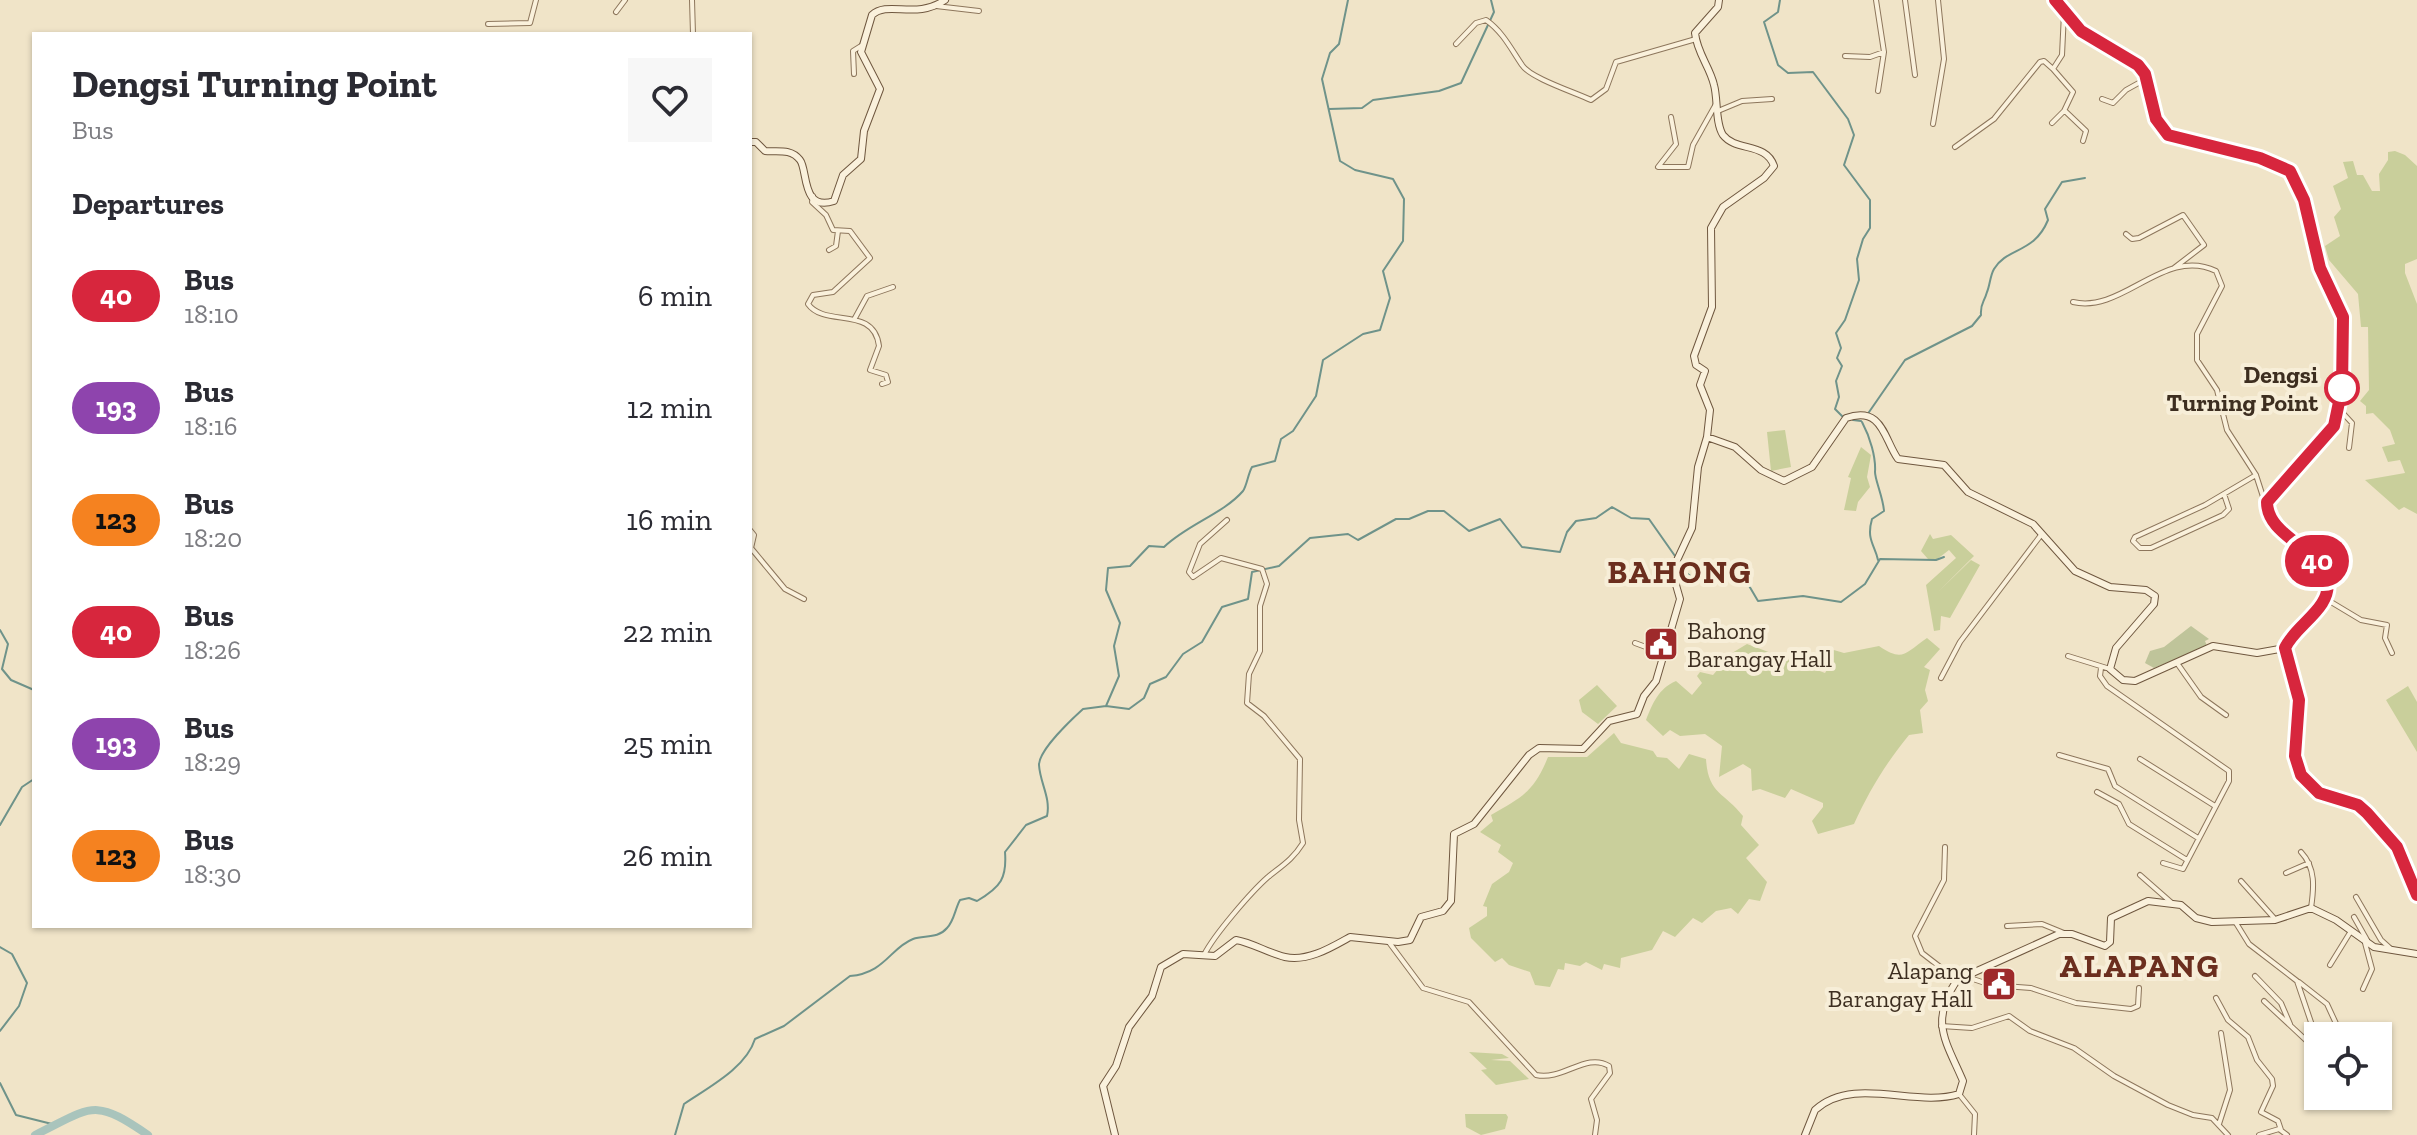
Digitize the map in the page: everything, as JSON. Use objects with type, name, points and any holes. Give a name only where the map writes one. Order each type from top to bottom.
[{"type":"highway","points":[[2055,0],[2081,31],[2133,61],[2147,80],[2156,118],[2168,135],[2260,158],[2284,167],[2296,178],[2320,268],[2345,325],[2342,388],[2327,438],[2277,488],[2267,508],[2273,519],[2323,569],[2328,587],[2325,599],[2285,648],[2299,700],[2295,756],[2301,775],[2319,793],[2358,805],[2397,847],[2417,895]]},
{"type":"street","points":[[488,24],[530,23],[536,0]]},
{"type":"street","points":[[616,12],[625,0]]},
{"type":"street","points":[[692,0],[693,32]]},
{"type":"street","points":[[854,74],[853,51],[861,46],[871,18],[879,9],[918,11],[945,0]]},
{"type":"street","points":[[1115,1135],[1103,1086],[1116,1066],[1129,1027],[1152,996],[1161,967],[1183,954],[1216,955],[1236,940],[1298,958],[1331,949],[1350,937],[1410,940],[1421,917],[1443,911],[1449,905],[1454,887],[1453,837],[1474,824],[1529,755],[1539,748],[1580,751],[1609,721],[1635,716],[1656,681],[1680,599],[1672,571],[1693,522],[1698,467],[1707,437],[1710,410],[1700,385],[1705,371],[1696,365],[1694,356],[1712,307],[1713,263],[1709,237],[1723,207],[1764,178],[1774,166],[1765,154],[1723,135],[1712,76],[1696,39],[1697,29],[1718,7],[1719,0]]},
{"type":"street","points":[[1876,0],[1884,52],[1878,91]]},
{"type":"street","points":[[1905,0],[1915,75]]},
{"type":"street","points":[[1933,124],[1944,59],[1938,0]]},
{"type":"street","points":[[936,6],[979,11]]},
{"type":"street","points":[[2053,69],[2062,55],[2064,13]]},
{"type":"street","points":[[1456,44],[1476,23],[1486,20],[1513,47],[1524,68],[1560,89],[1595,100],[1606,89],[1616,62],[1696,39]]},
{"type":"street","points":[[752,142],[765,151],[783,151],[799,159],[803,183],[813,196],[824,203],[834,201],[843,175],[863,154],[864,131],[880,89],[861,46]]},
{"type":"street","points":[[1845,56],[1870,57],[1884,52]]},
{"type":"street","points":[[1955,147],[1994,119],[2044,61],[2073,89],[2065,111],[2052,123]]},
{"type":"street","points":[[2102,99],[2113,103],[2126,90],[2147,80]]},
{"type":"street","points":[[1718,111],[1742,101],[1772,99]]},
{"type":"street","points":[[1671,117],[1676,144],[1658,167],[1688,167],[1693,145],[1717,102]]},
{"type":"street","points":[[2065,111],[2086,131],[2083,141]]},
{"type":"street","points":[[813,196],[812,202],[838,231],[852,233],[870,260],[833,292],[813,295],[808,304],[817,312],[855,318],[872,329],[880,342],[870,370],[886,375],[888,382],[882,384]]},
{"type":"street","points":[[2073,302],[2091,305],[2108,300],[2172,270],[2204,242],[2182,215],[2139,238],[2132,239],[2126,234]]},
{"type":"street","points":[[829,250],[836,246],[838,231]]},
{"type":"street","points":[[2180,264],[2187,267]]},
{"type":"street","points":[[2172,270],[2210,268],[2222,281],[2197,334],[2196,353],[2200,367],[2217,390],[2227,430],[2256,475],[2267,508]]},
{"type":"street","points":[[855,318],[867,296],[893,287]]},
{"type":"street","points":[[2337,410],[2345,413],[2352,423],[2349,448]]},
{"type":"street","points":[[1707,437],[1735,447],[1761,470],[1784,481],[1812,467],[1845,420],[1861,416],[1877,422],[1888,433],[1898,459],[1944,465],[1960,486],[1993,506],[2027,519],[2043,533],[2068,565],[2084,576],[2110,587],[2146,590],[2155,596],[2154,604],[2116,648],[2110,669]]},
{"type":"street","points":[[2224,494],[2229,509],[2223,515],[2151,548],[2140,548],[2133,541],[2139,534],[2224,494],[2256,475]]},
{"type":"street","points":[[1204,955],[1211,941],[1267,878],[1294,858],[1303,843],[1299,820],[1300,759],[1280,740],[1264,716],[1247,703],[1249,674],[1260,651],[1258,632],[1260,606],[1266,594],[1265,575],[1262,569],[1221,558],[1193,577],[1189,572],[1200,544],[1227,520]]},
{"type":"street","points":[[1941,678],[1960,642],[2043,533]]},
{"type":"street","points":[[752,549],[767,571],[778,576],[785,589],[804,599]]},
{"type":"street","points":[[2325,599],[2361,620],[2387,625],[2385,638],[2392,653]]},
{"type":"street","points":[[1635,643],[1662,653]]},
{"type":"street","points":[[2068,656],[2110,669],[2130,682],[2220,645],[2257,653],[2285,648]]},
{"type":"street","points":[[2177,663],[2201,697],[2226,715]]},
{"type":"street","points":[[2101,668],[2100,676],[2107,686],[2229,771],[2229,781],[2180,870],[2163,863]]},
{"type":"street","points":[[2059,755],[2108,769],[2115,786],[2198,838]]},
{"type":"street","points":[[2140,759],[2215,806]]},
{"type":"street","points":[[2097,792],[2119,804],[2125,822],[2187,860]]},
{"type":"street","points":[[1945,847],[1944,880],[1915,936],[1922,953],[1959,978],[1991,985],[2031,988],[2076,1003],[2131,1009],[2139,1004],[2139,988]]},
{"type":"street","points":[[2301,852],[2309,863],[2314,887],[2311,908]]},
{"type":"street","points":[[2286,873],[2309,863]]},
{"type":"street","points":[[2140,875],[2173,904],[2205,921],[2275,920],[2311,908],[2330,916],[2374,947],[2417,954]]},
{"type":"street","points":[[2241,881],[2275,920]]},
{"type":"street","points":[[2356,897],[2381,940],[2393,951]]},
{"type":"street","points":[[2007,926],[2042,924],[2105,946],[2110,942],[2109,922],[2113,916],[2148,901],[2173,904]]},
{"type":"street","points":[[2354,917],[2374,947]]},
{"type":"street","points":[[2236,920],[2244,939],[2324,1001],[2340,1022]]},
{"type":"street","points":[[2330,965],[2351,931]]},
{"type":"street","points":[[1959,1094],[1963,1081],[1945,1047],[1941,1026],[1946,1002],[1959,978],[1994,966],[2030,946],[2064,933]]},
{"type":"street","points":[[1388,941],[1423,988],[1469,1002],[1536,1075],[1553,1076],[1592,1060],[1609,1066],[1610,1073],[1591,1099],[1597,1120],[1595,1135]]},
{"type":"street","points":[[2363,989],[2372,973],[2365,943]]},
{"type":"street","points":[[2255,976],[2281,1003],[2291,1026]]},
{"type":"street","points":[[2297,981],[2311,1022]]},
{"type":"street","points":[[2216,998],[2228,1020],[2248,1037],[2257,1060],[2272,1079],[2273,1086],[2261,1112],[2278,1121],[2287,1135]]},
{"type":"street","points":[[2264,1001],[2304,1038]]},
{"type":"street","points":[[1941,1026],[1972,1028],[2009,1016],[2030,1031],[2074,1048],[2110,1074],[2168,1105],[2193,1115],[2212,1118],[2228,1135]]},
{"type":"street","points":[[2219,1124],[2230,1090],[2221,1033]]},
{"type":"street","points":[[1806,1134],[1813,1113],[1825,1103],[1835,1100],[1875,1093],[1908,1096],[1959,1094]]},
{"type":"street","points":[[1959,1094],[1975,1114],[1974,1135]]},
{"type":"street","points":[[2259,1135],[2281,1130]]},
{"type":"green space","points":[[2395,151],[2417,166],[2417,259],[2405,264],[2405,273],[2417,304],[2417,514],[2404,507],[2399,510],[2365,480],[2405,473],[2400,460],[2388,462],[2382,447],[2395,444],[2390,430],[2373,413],[2366,414],[2366,406],[2360,401],[2369,390],[2368,327],[2361,327],[2358,294],[2329,260],[2325,246],[2340,236],[2334,217],[2341,209],[2333,186],[2348,178],[2343,162],[2353,161],[2357,175],[2363,175],[2372,191],[2380,191],[2379,174],[2388,160],[2388,152]]},
{"type":"green space","points":[[1785,430],[1791,467],[1771,471],[1767,432]]},
{"type":"green space","points":[[1861,447],[1871,455],[1867,477],[1870,487],[1858,502],[1856,511],[1844,510],[1851,478],[1848,477]]},
{"type":"green space","points":[[1930,534],[1933,539],[1951,535],[1974,556],[1938,592],[1971,560],[1980,565],[1950,618],[1941,616],[1940,630],[1934,631],[1926,585],[1956,558],[1949,550],[1936,560],[1928,559],[1921,551]]},
{"type":"green space","points":[[2191,626],[2209,639],[2205,641],[2207,646],[2154,668],[2145,663],[2150,651],[2164,647]]},
{"type":"green space","points":[[1927,638],[1940,649],[1924,667],[1930,670],[1925,690],[1928,701],[1920,710],[1923,733],[1909,735],[1878,778],[1854,824],[1818,834],[1812,821],[1823,803],[1791,789],[1785,798],[1760,789],[1752,791],[1751,769],[1743,764],[1719,777],[1722,746],[1705,734],[1680,736],[1670,730],[1663,736],[1646,720],[1665,688],[1676,681],[1692,695],[1702,683],[1697,676],[1700,672],[1713,675],[1732,653],[1747,644],[1825,673],[1831,663],[1826,660],[1827,648],[1844,653],[1879,646],[1899,655]]},
{"type":"green space","points":[[1597,685],[1617,706],[1598,724],[1582,712],[1579,700]]},
{"type":"green space","points":[[2408,686],[2417,702],[2417,752],[2386,700]]},
{"type":"green space","points":[[1614,733],[1621,743],[1653,751],[1657,757],[1667,758],[1679,769],[1689,754],[1706,759],[1707,771],[1714,786],[1743,816],[1741,825],[1759,845],[1746,858],[1767,882],[1760,901],[1749,899],[1738,914],[1731,908],[1716,911],[1702,923],[1693,918],[1675,937],[1663,931],[1652,950],[1621,958],[1620,968],[1604,964],[1602,970],[1586,962],[1580,966],[1565,963],[1564,970],[1558,969],[1550,987],[1535,985],[1530,972],[1509,965],[1502,958],[1495,962],[1471,938],[1469,928],[1487,916],[1487,907],[1483,906],[1492,884],[1509,872],[1513,863],[1498,852],[1501,845],[1480,832],[1493,821],[1491,815],[1532,786],[1548,757],[1587,757]]},
{"type":"green space","points":[[1469,1052],[1502,1054],[1509,1058],[1491,1060],[1510,1061],[1529,1079],[1496,1085],[1481,1070],[1487,1069]]},
{"type":"green space","points":[[1465,1114],[1506,1114],[1508,1117],[1505,1129],[1481,1135],[1466,1127]]},
{"type":"waterway","points":[[675,1135],[684,1104],[735,1068],[755,1039],[784,1026],[850,976],[871,970],[905,943],[943,931],[951,922],[960,900],[969,898],[977,901],[997,886],[1005,869],[1005,852],[1026,825],[1047,816],[1048,803],[1039,765],[1044,751],[1083,709],[1106,706],[1119,676],[1114,646],[1120,623],[1106,590],[1108,568],[1130,566],[1149,546],[1164,547],[1235,499],[1243,491],[1252,467],[1275,461],[1281,439],[1293,431],[1316,396],[1323,360],[1363,334],[1380,330],[1390,298],[1383,271],[1403,241],[1404,199],[1393,179],[1355,170],[1340,161],[1322,79],[1330,53],[1339,44],[1348,0]]},
{"type":"waterway","points":[[1329,109],[1362,108],[1373,100],[1439,91],[1461,83],[1494,12],[1491,0]]},
{"type":"waterway","points":[[1780,0],[1778,12],[1764,22],[1778,65],[1788,73],[1813,72],[1848,119],[1854,135],[1844,165],[1870,200],[1870,228],[1857,259],[1859,280],[1845,320],[1836,333],[1841,348],[1837,358],[1842,366],[1836,381],[1839,397],[1835,409],[1843,417]]},
{"type":"waterway","points":[[1867,415],[1905,360],[1972,326],[1981,315],[1994,269],[1999,262],[2028,245],[2042,231],[2048,220],[2045,209],[2062,182],[2085,178]]},
{"type":"waterway","points":[[1853,420],[1861,421]]},
{"type":"waterway","points":[[1862,422],[1872,447],[1884,511],[1872,519],[1870,526],[1870,537],[1878,560]]},
{"type":"waterway","points":[[1106,706],[1129,709],[1144,698],[1150,684],[1166,677],[1183,654],[1202,642],[1222,607],[1248,599],[1252,572],[1279,566],[1310,538],[1348,534],[1358,540],[1396,519],[1409,519],[1428,511],[1444,511],[1469,531],[1500,519],[1522,547],[1560,552],[1567,532],[1576,521],[1596,518],[1612,507],[1631,518],[1649,519],[1675,556]]},
{"type":"waterway","points":[[1680,561],[1685,572],[1696,580],[1721,567],[1738,567],[1758,601],[1803,596],[1841,602],[1865,584],[1880,559],[1936,560],[1944,557]]},
{"type":"waterway","points":[[0,630],[8,644],[2,669],[11,680],[32,689]]},
{"type":"waterway","points":[[0,825],[22,787],[32,780]]},
{"type":"waterway","points":[[0,947],[12,954],[27,983],[19,1006],[0,1031]]},
{"type":"waterway","points":[[0,1083],[16,1115],[56,1125]]},
{"type":"waterway","points":[[35,1135],[92,1110],[115,1115],[148,1135]]},
{"type":"bus line","name":"40","points":[[2055,0],[2081,31],[2138,65],[2145,74],[2159,126],[2168,135],[2182,142],[2260,158],[2284,167],[2296,178],[2320,268],[2343,317],[2345,337],[2342,388],[2334,426],[2327,438],[2267,502],[2269,514],[2318,562],[2327,582],[2325,599],[2285,648],[2299,706],[2295,756],[2301,775],[2312,787],[2324,795],[2358,805],[2391,839],[2417,895]]},
{"type":"place","name":"Dengsi Turning Point","points":[[2342,388]]},
{"type":"place","name":"Bahong Barangay Hall","points":[[1661,644]]},
{"type":"place","name":"Alapang Barangay Hall","points":[[1999,984]]},
{"type":"district","name":"BAHONG","points":[[1680,572]]},
{"type":"district","name":"ALAPANG","points":[[2140,966]]}]
